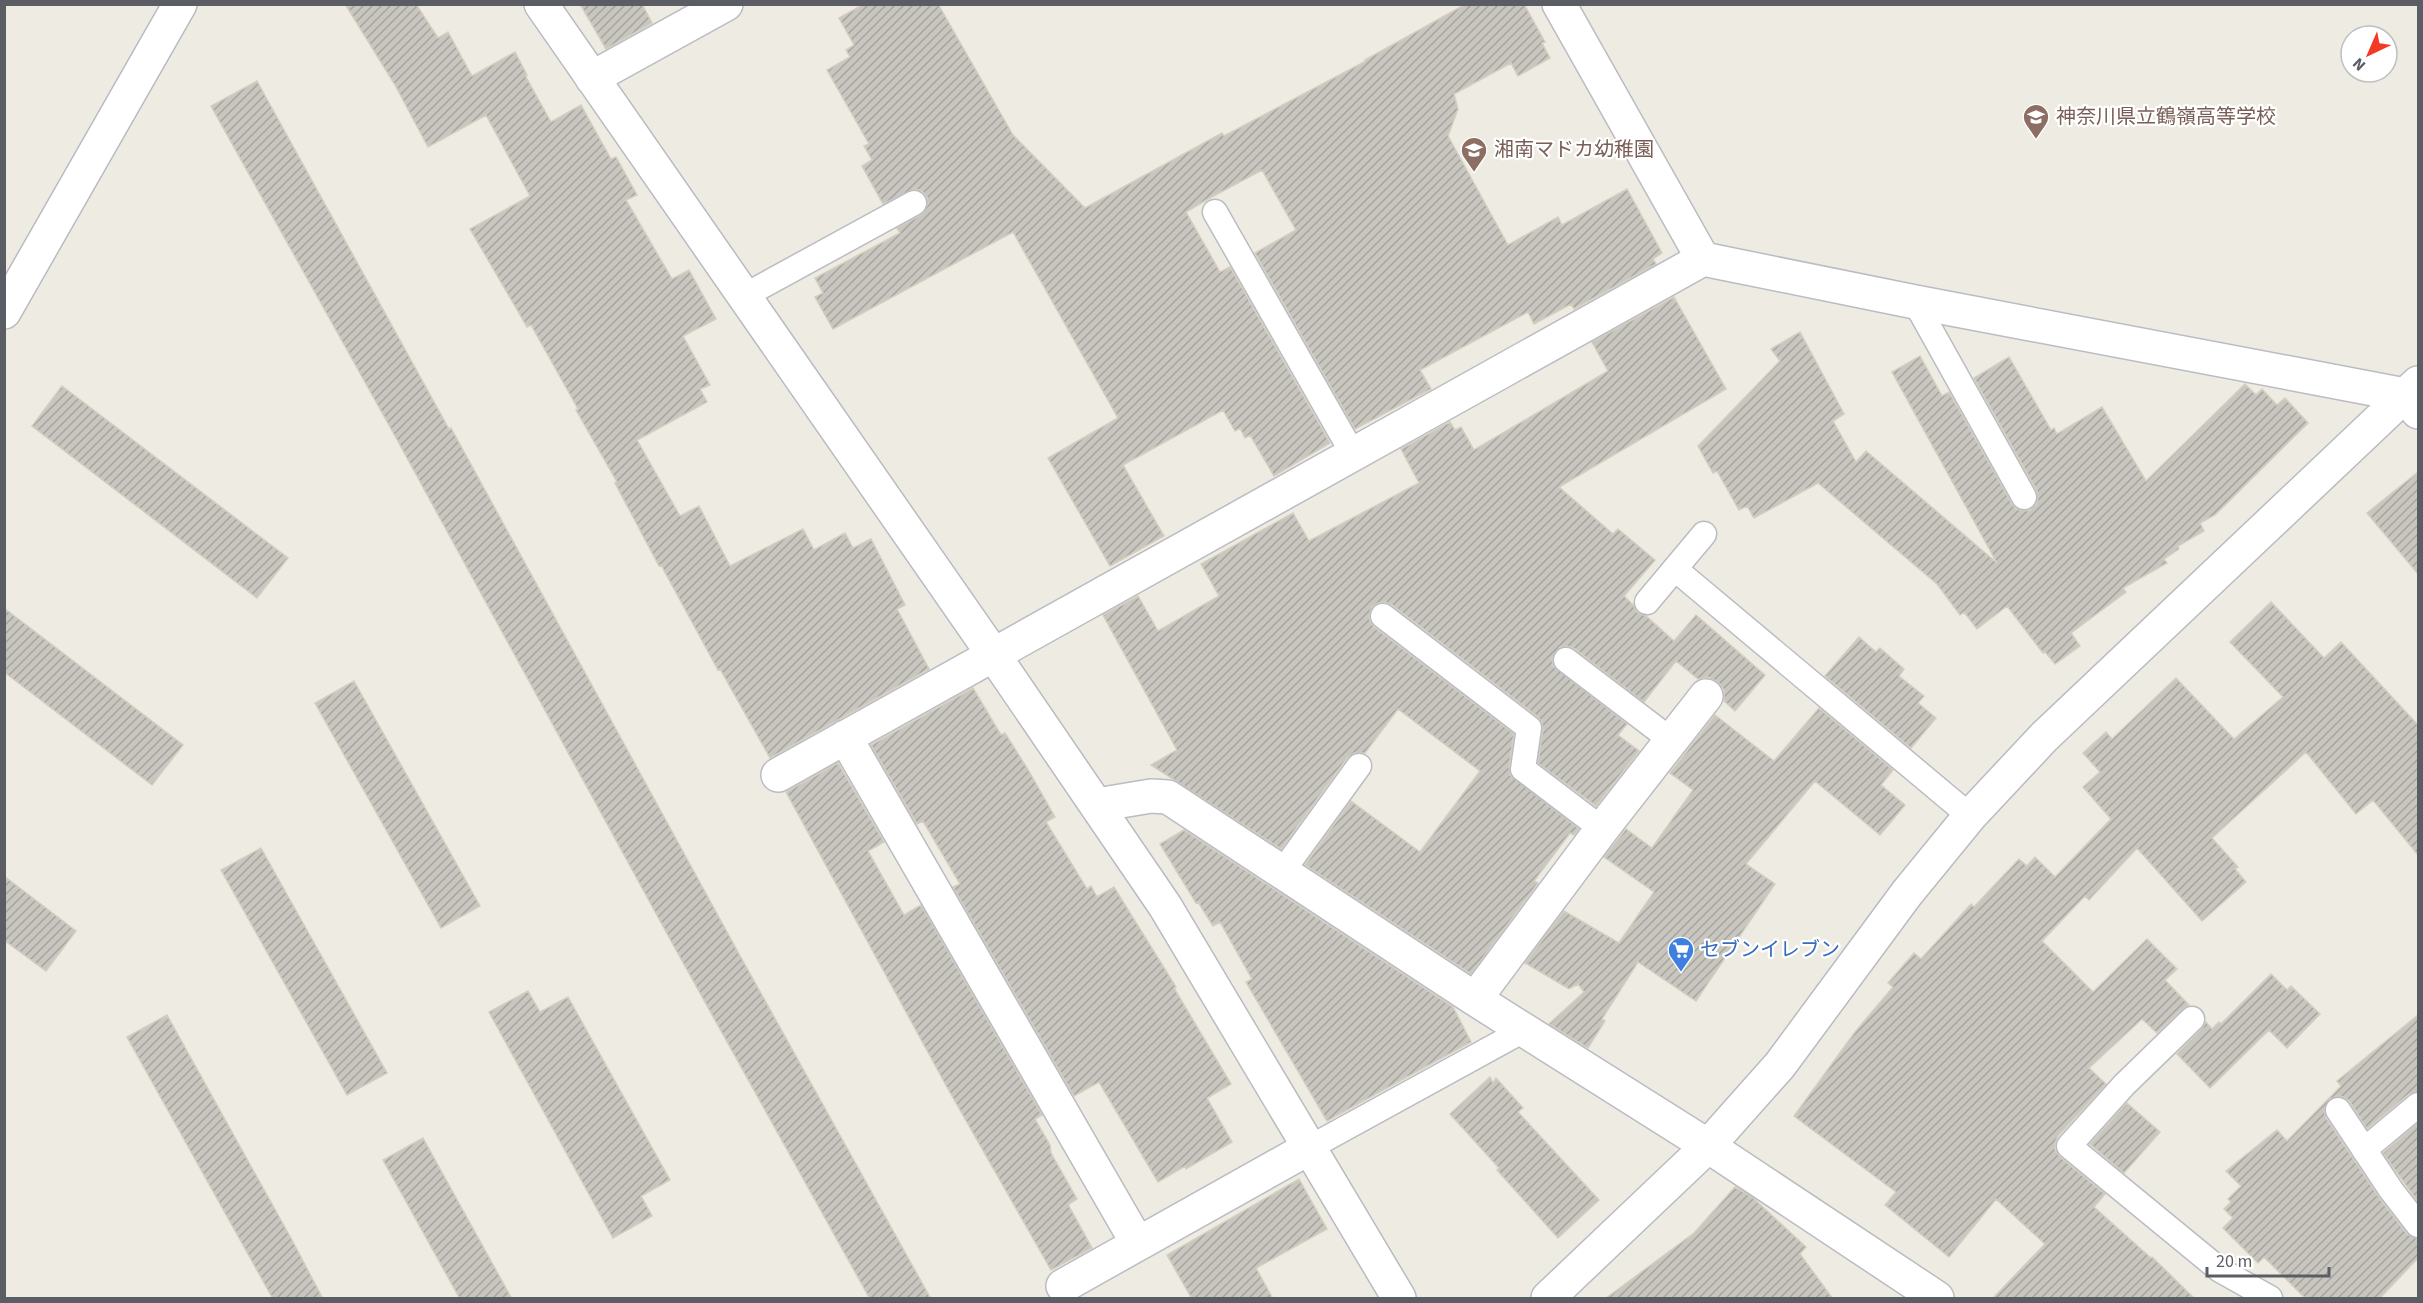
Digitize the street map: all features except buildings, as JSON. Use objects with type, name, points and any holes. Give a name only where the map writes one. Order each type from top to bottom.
[{"type":"street","points":[[4,312],[180,4]]},
{"type":"street","points":[[541,4],[993,654],[1165,906],[1399,1299]]},
{"type":"street","points":[[592,78],[726,4]]},
{"type":"street","points":[[1559,4],[1703,259]]},
{"type":"street","points":[[778,775],[1703,259],[1915,302],[2414,397]]},
{"type":"street","points":[[1548,1299],[1708,1146],[1780,1065],[1907,893],[1970,816],[2044,737],[2414,397]]},
{"type":"street","points":[[1475,999],[1602,829],[1706,696]]},
{"type":"street","points":[[845,737],[1138,1244]]},
{"type":"street","points":[[1097,805],[1151,796],[1168,797],[1475,999],[1708,1146],[1937,1299]]},
{"type":"street","points":[[1063,1286],[1309,1148]]},
{"type":"lane","points":[[744,296],[914,203]]},
{"type":"lane","points":[[1215,212],[1353,454]]},
{"type":"lane","points":[[1915,302],[2024,497]]},
{"type":"lane","points":[[1647,602],[1704,534]]},
{"type":"lane","points":[[1675,569],[1970,816]]},
{"type":"lane","points":[[1383,616],[1529,728],[1523,769],[1602,829]]},
{"type":"lane","points":[[1566,660],[1671,740]]},
{"type":"lane","points":[[1281,872],[1359,766]]},
{"type":"lane","points":[[2192,1018],[2124,1085],[2069,1146],[2220,1270],[2270,1299]]},
{"type":"lane","points":[[1309,1148],[1524,1030]]},
{"type":"lane","points":[[2364,1150],[2418,1105]]},
{"type":"lane","points":[[2338,1110],[2391,1190],[2418,1225]]},
{"type":"place","name":"神奈川県立鶴嶺高等学校","points":[[2036,140]]},
{"type":"place","name":"湘南マドカ幼稚園","points":[[1474,173]]},
{"type":"place","name":"セブンイレブン","points":[[1681,973]]}]
